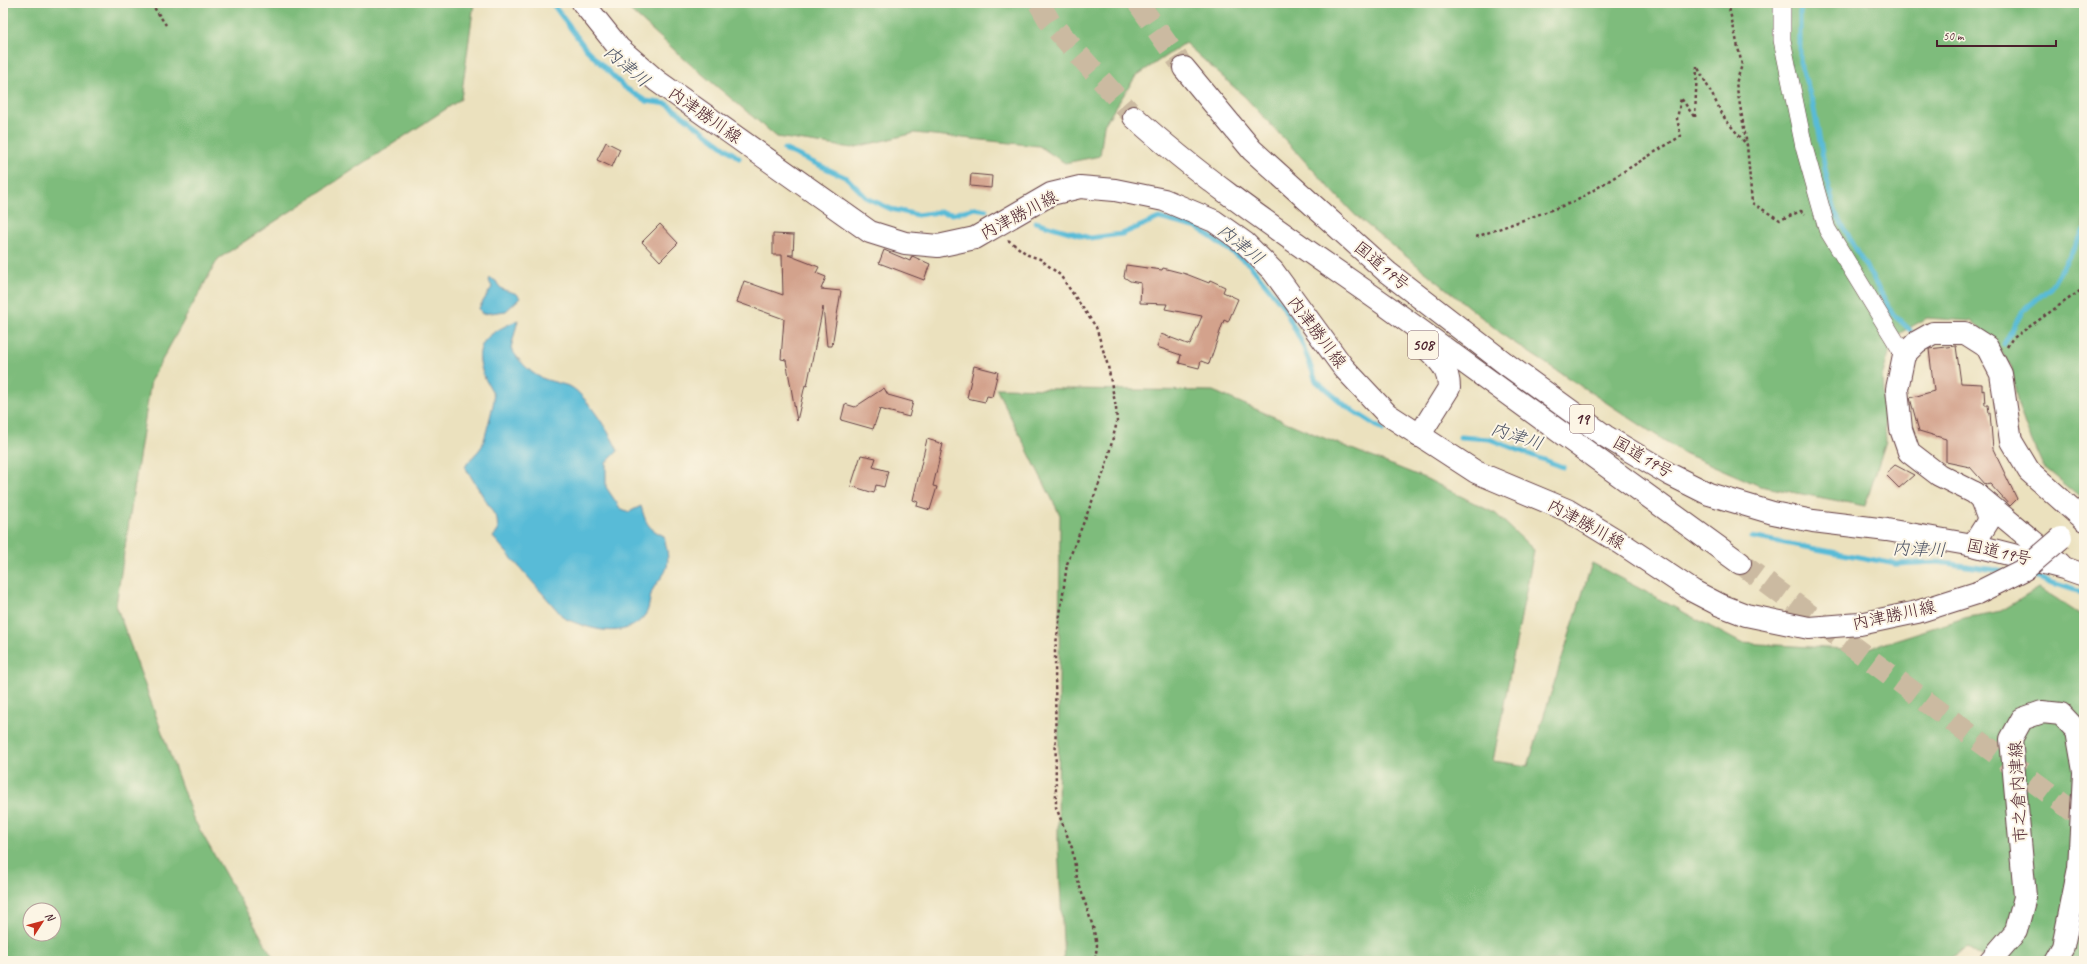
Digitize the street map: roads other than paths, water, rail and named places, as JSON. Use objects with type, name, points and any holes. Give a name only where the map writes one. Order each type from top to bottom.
[{"type":"main road","name":"内津勝川線","points":[[583,3],[619,48],[657,82],[870,232],[905,243],[938,246],[975,238],[1051,194],[1080,187],[1115,190],[1164,200],[1214,221],[1244,243],[1273,272],[1343,367],[1387,414],[1476,472],[1567,510],[1621,543],[1693,591],[1720,605],[1746,615],[1809,628],[1860,624],[1917,612],[1977,594],[2026,569],[2081,519]]},
{"type":"main road","name":"国道19号","points":[[1184,68],[1252,150],[1387,272],[1506,364],[1605,436],[1669,474],[1709,494],[1766,511],[1812,521],[1886,530],[1973,545],[2074,572]]},
{"type":"main road","name":"国道19号","points":[[1134,117],[1156,137],[1220,187],[1740,563]]},
{"type":"main road","name":"508","points":[[1388,307],[1396,326],[1423,345],[1441,362],[1447,370],[1449,388]]},
{"type":"main road","points":[[2074,572],[1975,493],[1939,475],[1909,452],[1901,429],[1897,389],[1904,355],[1917,342],[1933,333],[1965,333],[1987,347],[2001,374],[2011,441],[2029,471],[2081,519]]},
{"type":"main road","points":[[1419,436],[1449,388],[1459,384],[1470,385],[1483,390],[1536,427],[1558,430]]},
{"type":"main road","points":[[1973,545],[1989,520],[1981,499],[1975,493]]},
{"type":"main road","name":"市之倉内津線","points":[[1990,961],[2016,931],[2026,897],[2011,739],[2022,719],[2042,712],[2061,714],[2078,731],[2084,772],[2079,868],[2063,947],[2055,961]]},
{"type":"street","points":[[1782,3],[1782,40],[1804,147],[1827,229],[1904,355]]},
{"type":"water","points":[[490,278],[496,281],[502,289],[517,294],[520,298],[506,311],[482,314],[479,308],[492,287],[489,281]]},
{"type":"water","points":[[518,320],[511,348],[513,351],[521,362],[537,376],[571,387],[577,391],[590,406],[604,426],[618,451],[606,463],[606,487],[620,508],[629,512],[641,506],[648,524],[664,536],[668,554],[667,568],[653,589],[648,610],[645,615],[637,623],[628,628],[617,630],[595,629],[564,618],[493,537],[498,531],[497,519],[465,467],[482,446],[494,399],[481,366],[481,348],[490,335]]},
{"type":"waterway","name":"内津川","points":[[552,3],[586,49],[624,87],[646,101],[667,104],[739,158]]},
{"type":"waterway","points":[[1803,3],[1800,12],[1800,62],[1813,104],[1827,179],[1836,214],[1893,314],[1910,330]]},
{"type":"waterway","name":"内津川","points":[[784,149],[847,178],[867,198],[891,209],[917,215],[939,212],[953,214],[975,208],[986,210]]},
{"type":"waterway","name":"内津川","points":[[1035,222],[1090,238],[1122,234],[1159,218],[1198,228],[1250,265],[1283,306],[1302,343],[1316,381],[1346,406],[1383,430]]},
{"type":"waterway","points":[[2004,344],[2022,312],[2051,287],[2084,231]]},
{"type":"waterway","name":"内津川","points":[[1460,437],[1489,439],[1563,467]]},
{"type":"waterway","name":"内津川","points":[[1752,537],[1896,564],[1937,562],[2004,571]]},
{"type":"waterway","name":"内津川","points":[[2028,575],[2084,593]]},
{"type":"tunnel","points":[[1039,3],[1050,22],[1134,117]]},
{"type":"tunnel","points":[[1138,3],[1184,68]]},
{"type":"tunnel","points":[[1740,563],[2084,819]]}]
